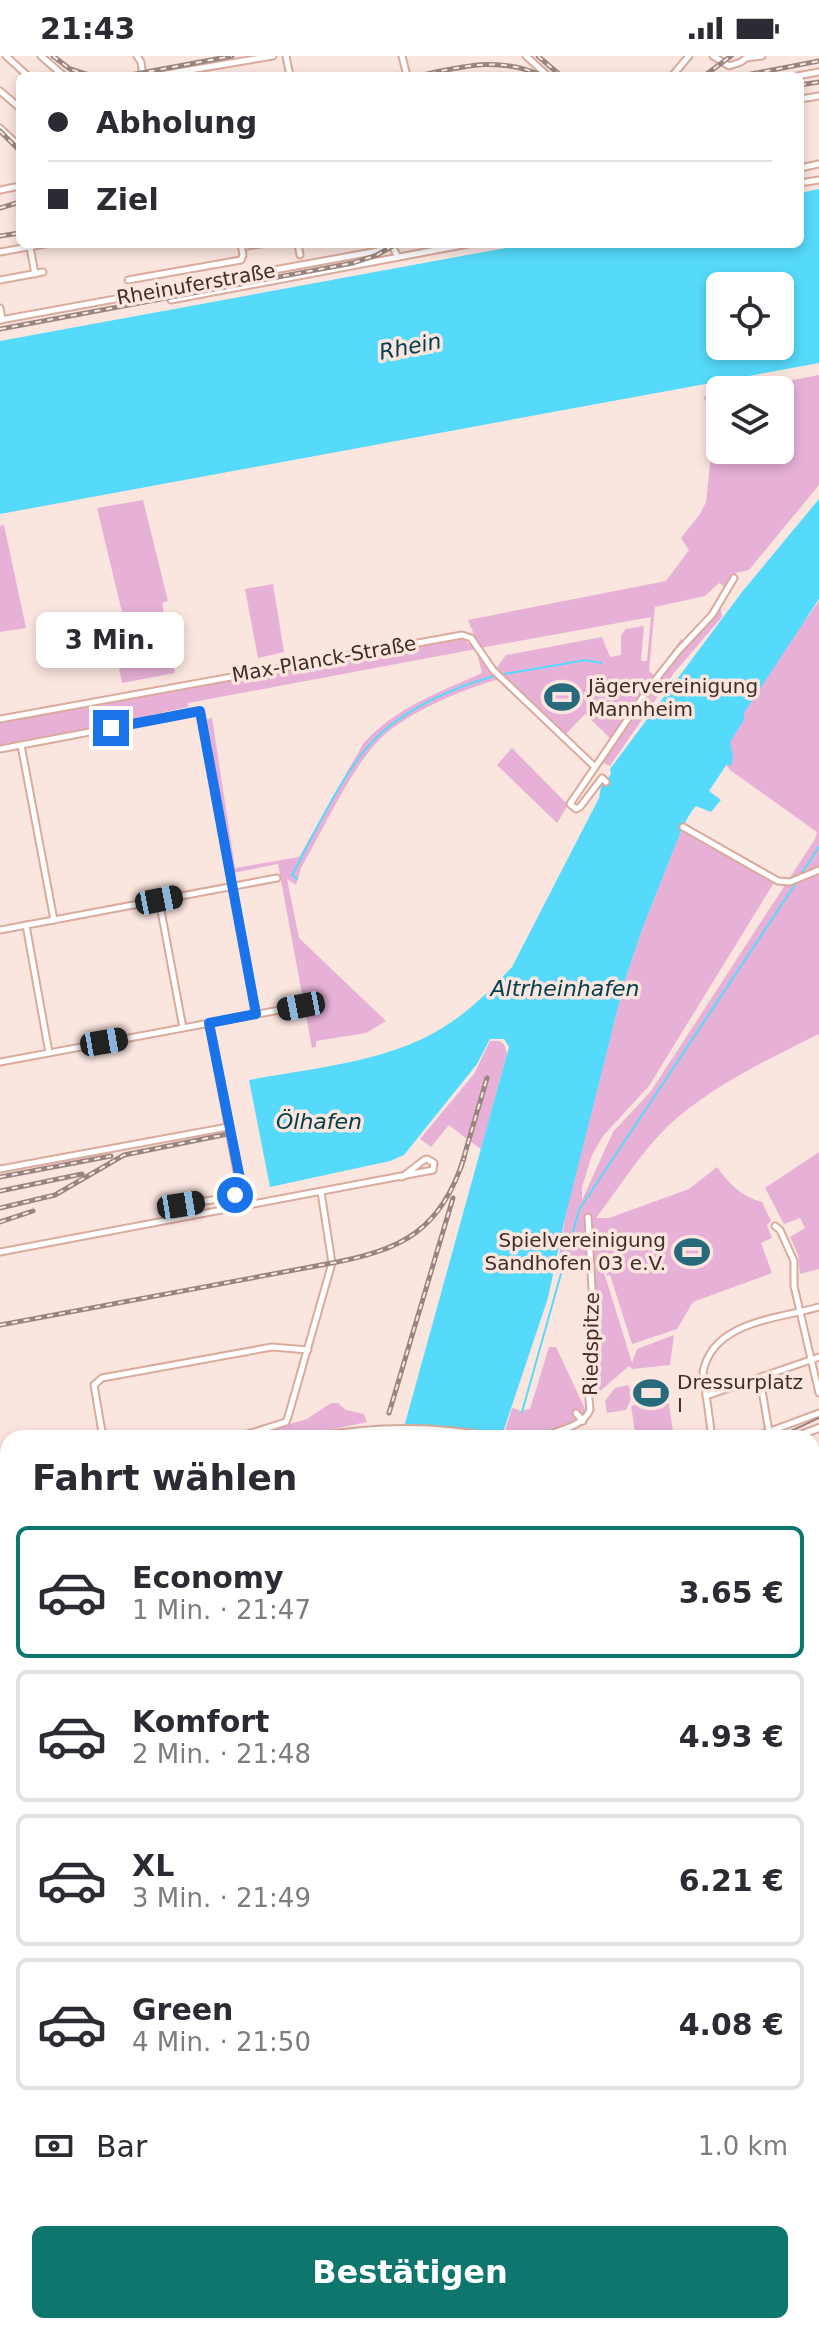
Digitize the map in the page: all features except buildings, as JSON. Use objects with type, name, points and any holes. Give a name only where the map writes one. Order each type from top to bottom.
[{"type":"street","points":[[6,56],[24,72]]},
{"type":"street","points":[[41,56],[59,72]]},
{"type":"street","points":[[191,72],[226,60],[273,56]]},
{"type":"street","points":[[526,56],[544,72]]},
{"type":"street","points":[[675,72],[689,56]]},
{"type":"street","points":[[713,56],[733,65],[746,57],[762,56]]},
{"type":"street","points":[[0,91],[16,105]]},
{"type":"street","points":[[0,128],[16,143]]},
{"type":"street","points":[[0,252],[24,248]]},
{"type":"street","points":[[30,248],[35,274]]},
{"type":"street","points":[[128,280],[241,260],[243,248]]},
{"type":"street","points":[[299,248],[300,255]]},
{"type":"street","name":"Rheinuferstraße","points":[[1,320],[383,248]]},
{"type":"street","points":[[392,248],[398,257]]},
{"type":"street","points":[[171,300],[446,248]]},
{"type":"street","points":[[377,261],[378,251]]},
{"type":"street","points":[[0,280],[43,272]]},
{"type":"street","points":[[0,308],[1,320]]},
{"type":"street","points":[[606,782],[602,778],[580,807],[576,809],[570,804],[679,650],[712,615],[734,578]]},
{"type":"street","name":"Max-Planck-Straße","points":[[0,719],[462,635],[471,638],[493,670],[595,767]]},
{"type":"street","points":[[0,749],[200,711],[256,1014]]},
{"type":"street","points":[[21,745],[54,920]]},
{"type":"street","points":[[683,827],[778,881],[790,882],[819,870]]},
{"type":"street","points":[[0,930],[277,878]]},
{"type":"street","points":[[159,900],[183,1028]]},
{"type":"street","points":[[26,925],[49,1053]]},
{"type":"street","points":[[0,1062],[301,1006]]},
{"type":"street","points":[[181,1205],[230,1197],[239,1192],[241,1184],[209,1023]]},
{"type":"street","points":[[0,1169],[228,1127]]},
{"type":"street","points":[[0,1252],[429,1172],[433,1170],[434,1163],[424,1160],[402,1177]]},
{"type":"street","points":[[260,1430],[286,1422],[332,1263],[321,1192]]},
{"type":"street","name":"Riedspitze","points":[[562,1430],[583,1421],[590,1410],[588,1389],[593,1307],[588,1217]]},
{"type":"street","points":[[775,1226],[780,1230],[794,1261],[794,1286],[819,1393]]},
{"type":"street","points":[[711,1430],[703,1372],[716,1343],[735,1331],[819,1307]]},
{"type":"street","points":[[102,1430],[94,1385],[102,1378],[272,1347],[308,1350]]},
{"type":"street","points":[[706,1396],[819,1357]]},
{"type":"street","points":[[760,1378],[769,1430]]},
{"type":"street","name":"Riedspitze","points":[[576,1413],[583,1421]]},
{"type":"street","points":[[774,1430],[819,1413]]},
{"type":"shaded area","points":[[819,375],[819,485],[749,570],[736,573],[726,588],[719,583],[705,596],[655,607],[649,671],[655,676],[681,639],[688,644],[704,630],[720,605],[722,617],[674,673],[610,766],[601,762],[615,743],[585,714],[565,735],[503,678],[423,709],[394,727],[371,749],[338,799],[301,868],[296,885],[287,879],[299,938],[386,1021],[366,1033],[316,1041],[316,1047],[312,1048],[278,864],[233,873],[207,719],[212,718],[235,868],[299,857],[363,744],[389,720],[418,702],[482,673],[476,649],[479,647],[468,620],[666,581],[689,550],[681,538],[706,502],[710,464],[794,464],[794,380]],"holes":[[[651,617],[647,661],[641,661],[644,626],[626,629],[621,635],[621,655],[610,657],[602,637],[506,655],[495,670],[480,648]]]},
{"type":"shaded area","points":[[143,500],[168,601],[162,603],[175,673],[122,683],[108,615],[122,612],[97,508]]},
{"type":"shaded area","points":[[4,525],[26,628],[0,632],[0,526]]},
{"type":"shaded area","points":[[273,584],[284,652],[258,658],[245,589]]},
{"type":"shaded area","points":[[819,601],[819,1034],[740,1075],[684,1112],[649,1147],[596,1218],[609,1218],[689,1189],[717,1167],[736,1189],[762,1202],[771,1221],[767,1225],[772,1238],[761,1243],[772,1273],[693,1302],[677,1329],[632,1344],[610,1275],[607,1276],[603,1269],[632,1363],[637,1349],[674,1335],[670,1365],[633,1369],[629,1366],[590,1400],[593,1270],[558,1262],[567,1207],[625,980],[681,831],[694,834],[775,881],[649,1086],[603,1136],[592,1155],[582,1187],[582,1200],[613,1132],[651,1091],[815,839],[817,832],[730,770],[723,761],[752,698]]},
{"type":"shaded area","points":[[462,638],[476,649],[188,703],[188,707],[146,718],[0,745],[0,722]]},
{"type":"shaded area","points":[[512,748],[568,805],[557,823],[497,765]]},
{"type":"shaded area","points":[[490,1041],[504,1044],[507,1054],[481,1149],[470,1141],[486,1079],[468,1140],[449,1125],[431,1147],[420,1139],[474,1074]]},
{"type":"shaded area","points":[[819,1152],[819,1269],[800,1274],[798,1254],[790,1237],[805,1228],[800,1218],[784,1224],[765,1188]]},
{"type":"shaded area","points":[[549,1347],[556,1347],[587,1413],[584,1416],[575,1414],[577,1422],[555,1430],[505,1430],[512,1408],[521,1411],[530,1409]]},
{"type":"shaded area","points":[[628,1385],[633,1395],[626,1410],[607,1413],[605,1401],[615,1388]]},
{"type":"shaded area","points":[[668,1398],[673,1430],[635,1430],[631,1406]]},
{"type":"shaded area","points":[[331,1403],[338,1403],[346,1410],[364,1414],[367,1422],[328,1430],[269,1430],[307,1419]]},
{"type":"water","name":"Rhein","points":[[819,189],[819,363],[748,376],[706,376],[706,384],[0,514],[0,341],[505,248],[804,248],[804,192]]},
{"type":"water","name":"Altrheinhafen","points":[[819,499],[819,599],[744,713],[744,720],[730,742],[731,766],[727,764],[709,791],[721,800],[711,812],[696,806],[686,821],[643,927],[625,980],[548,1298],[504,1430],[403,1430],[509,1047],[504,1039],[490,1039],[477,1064],[404,1155],[390,1161],[270,1187],[249,1080],[355,1061],[406,1046],[453,1021],[498,982],[512,967],[599,798],[601,787],[611,774],[610,769],[742,592]]},
{"type":"waterway","points":[[505,674],[586,660],[601,663]]},
{"type":"waterway","points":[[297,879],[292,875],[332,801],[355,764],[380,734],[434,699],[495,676]]},
{"type":"waterway","points":[[801,874],[819,847]]},
{"type":"waterway","points":[[522,1412],[579,1210],[796,883]]},
{"type":"tram line","points":[[793,1430],[819,1418]]},
{"type":"railway","points":[[53,56],[79,72]]},
{"type":"railway","points":[[146,72],[232,56]]},
{"type":"railway","points":[[538,56],[556,72]]},
{"type":"railway","points":[[709,72],[731,56]]},
{"type":"railway","points":[[762,72],[819,61]]},
{"type":"railway","points":[[437,72],[481,65],[511,66],[532,72]]},
{"type":"railway","points":[[804,84],[819,82]]},
{"type":"railway","points":[[0,131],[16,147]]},
{"type":"railway","points":[[0,208],[16,203]]},
{"type":"railway","points":[[0,236],[16,234]]},
{"type":"railway","points":[[0,329],[353,263],[389,248]]},
{"type":"railway","points":[[461,1167],[487,1078]]},
{"type":"railway","points":[[0,1208],[55,1195],[124,1155],[228,1134]]},
{"type":"railway","points":[[0,1177],[111,1156]]},
{"type":"railway","points":[[0,1325],[332,1263],[379,1251],[416,1233],[431,1219],[455,1183],[464,1158]]},
{"type":"railway","points":[[0,1191],[82,1174]]},
{"type":"railway","points":[[389,1413],[453,1198]]},
{"type":"railway","points":[[0,1222],[33,1211]]},
{"type":"place","name":"Jägervereinigung Mannheim","points":[[562,697]]},
{"type":"place","name":"Spielvereinigung Sandhofen 03 e.V.","points":[[692,1252]]},
{"type":"place","name":"Dressurplatz I","points":[[651,1393]]},
{"type":"route","points":[[111,728],[200,711],[256,1014],[209,1023],[241,1184],[235,1195]]},
{"type":"water label","name":"Ölhafen","points":[[319,1121]]}]
